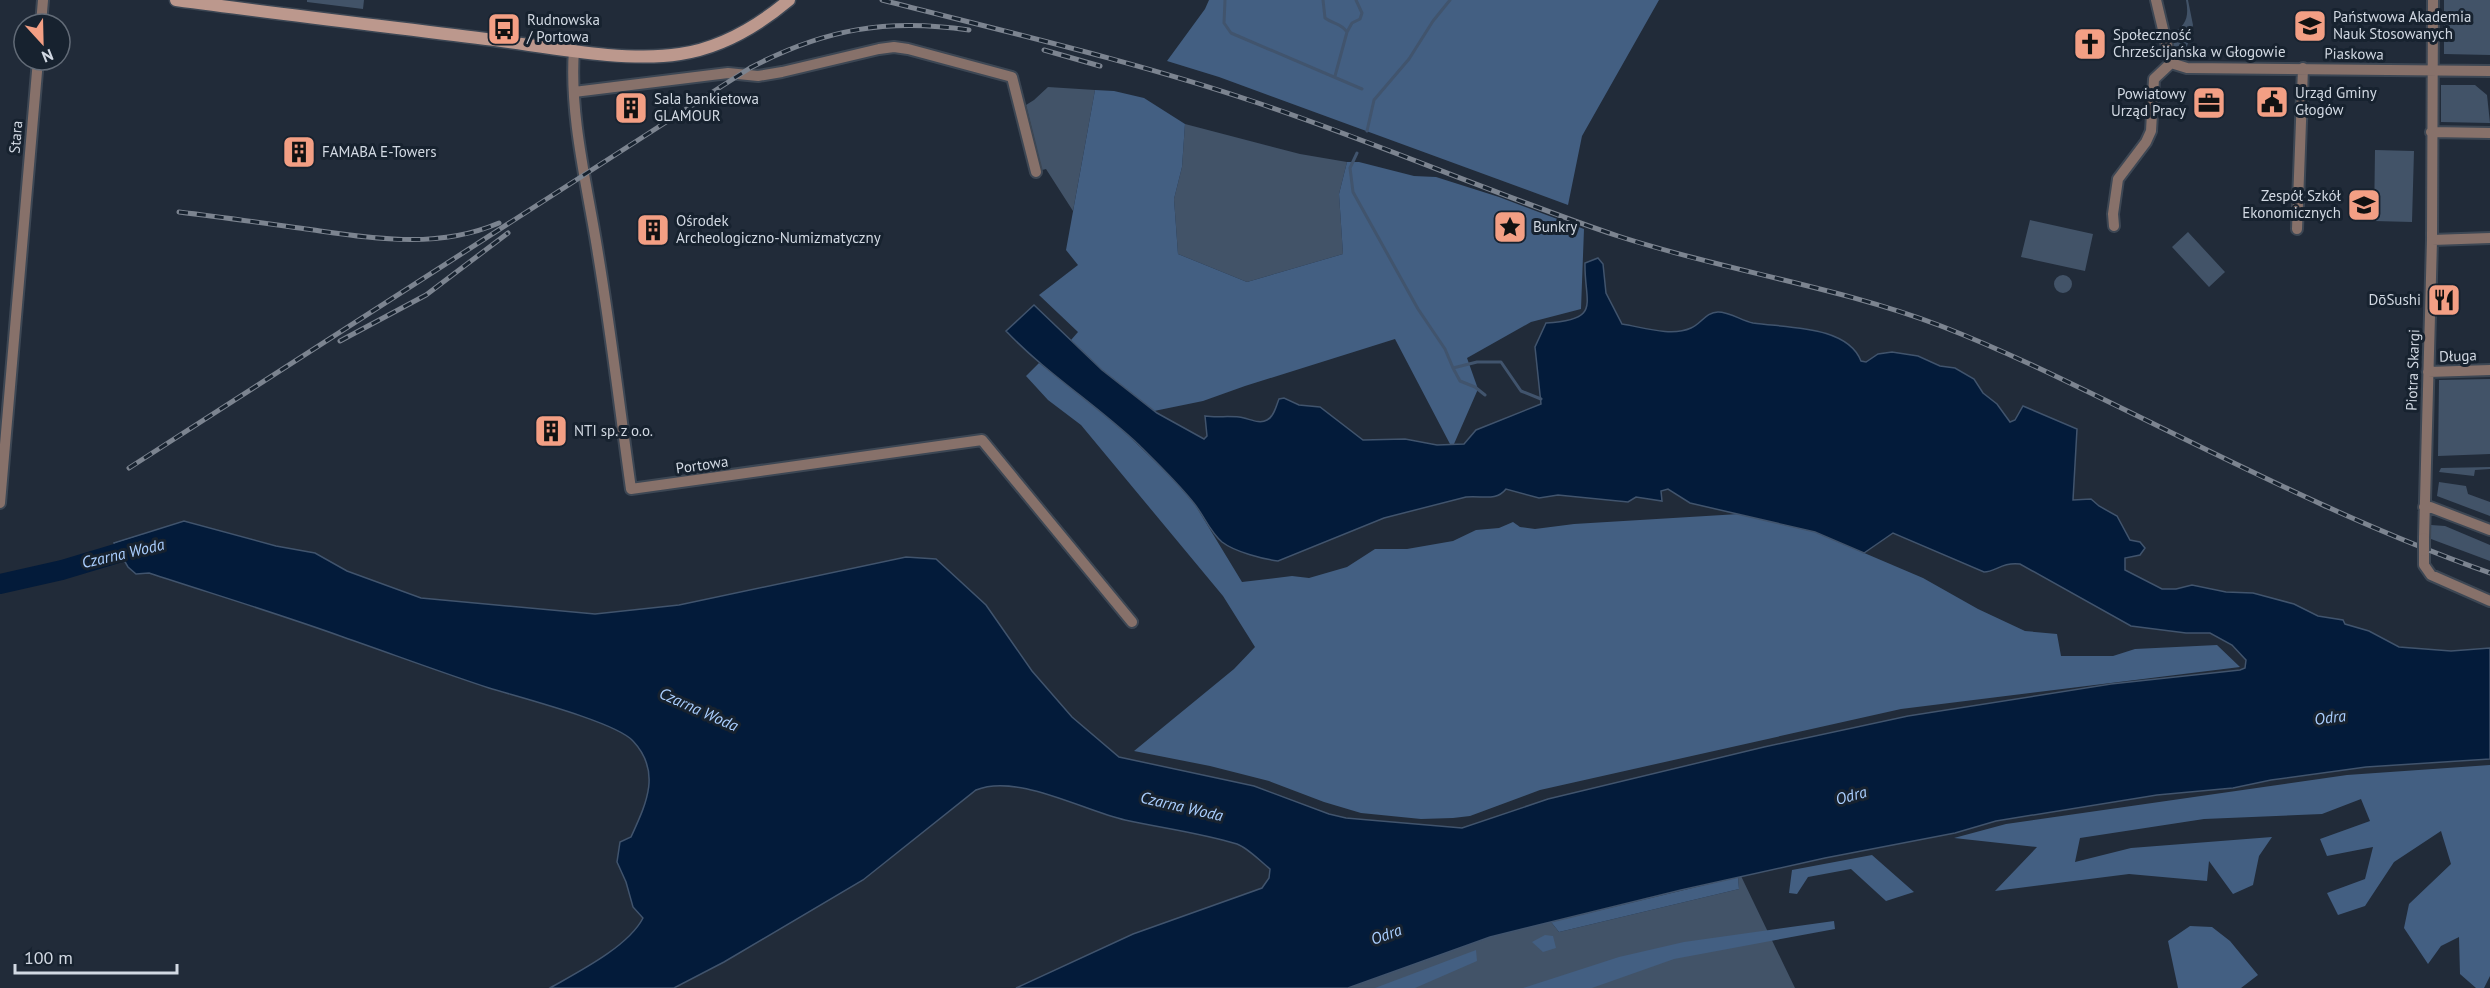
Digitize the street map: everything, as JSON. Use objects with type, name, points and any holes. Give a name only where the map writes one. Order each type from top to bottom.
[{"type":"main road","points":[[176,0],[574,50],[657,56],[704,49],[749,29],[789,0]]},
{"type":"street","points":[[2115,226],[2113,214],[2118,179],[2149,136],[2154,78],[2171,63],[2156,0]]},
{"type":"street","name":"Piotra Skargi","points":[[2433,0],[2432,240],[2424,565],[2431,575],[2490,601]]},
{"type":"street","points":[[574,92],[728,73],[758,76],[879,48],[908,48],[1012,77],[1036,172]]},
{"type":"street","name":"Portowa","points":[[574,50],[574,92],[632,489],[982,440],[1132,622]]},
{"type":"street","name":"Piaskowa","points":[[2171,63],[2187,68],[2490,71]]},
{"type":"street","points":[[2297,229],[2303,68]]},
{"type":"street","name":"Stara","points":[[0,503],[3,431],[37,72]]},
{"type":"street","points":[[2431,132],[2490,133]]},
{"type":"street","points":[[2432,240],[2490,238]]},
{"type":"street","name":"Długa","points":[[2428,372],[2490,370]]},
{"type":"street","points":[[2424,507],[2490,530]]},
{"type":"shaded area","points":[[307,0],[364,0],[363,9],[307,2]]},
{"type":"shaded area","points":[[1209,0],[1659,0],[1582,136],[1568,205],[1219,77],[1167,61],[1205,9]]},
{"type":"shaded area","points":[[2186,0],[2188,0],[2193,25],[2186,50],[2175,50],[2171,33],[2181,27],[2186,20]]},
{"type":"shaded area","points":[[2444,0],[2490,0],[2490,55],[2444,54]]},
{"type":"shaded area","points":[[2441,85],[2475,85],[2487,95],[2490,123],[2441,122]]},
{"type":"shaded area","points":[[1048,87],[1095,90],[1073,211],[1046,169],[1042,170],[1026,105]]},
{"type":"shaded area","points":[[1095,90],[1114,91],[1144,98],[1185,124],[1182,167],[1174,199],[1178,254],[1247,282],[1343,254],[1339,194],[1347,162],[1359,162],[1414,176],[1436,177],[1499,197],[1584,229],[1581,309],[1531,322],[1467,358],[1478,389],[1454,444],[1450,444],[1395,339],[1203,401],[1154,411],[1102,370],[1071,340],[1078,332],[1039,295],[1078,265],[1066,250]]},
{"type":"shaded area","points":[[1185,124],[1300,154],[1347,162],[1339,194],[1343,254],[1247,282],[1178,254],[1174,199],[1182,167]]},
{"type":"shaded area","points":[[2375,150],[2414,151],[2412,222],[2374,221]]},
{"type":"shaded area","points":[[2030,220],[2093,234],[2085,271],[2021,257]]},
{"type":"shaded area","points":[[2188,232],[2225,272],[2209,287],[2172,247]]},
{"type":"shaded area","points":[[2063,275],[2069,278],[2072,284],[2069,290],[2063,293],[2057,290],[2054,284],[2057,278]]},
{"type":"shaded area","points":[[1039,363],[1108,416],[1169,475],[1194,503],[1242,582],[1292,576],[1309,578],[1347,567],[1375,549],[1407,549],[1453,541],[1476,530],[1499,528],[1513,522],[1520,527],[1535,529],[1574,524],[1739,514],[1815,532],[1923,578],[1978,609],[2025,631],[2057,634],[2061,656],[2113,656],[2135,649],[2217,645],[2240,667],[1901,709],[1540,790],[1470,816],[1421,819],[1361,813],[1269,781],[1210,766],[1134,751],[1234,669],[1255,647],[1223,596],[1081,425],[1048,400],[1026,376]]},
{"type":"shaded area","points":[[2490,379],[2490,454],[2438,456],[2439,380]]},
{"type":"shaded area","points":[[2490,467],[2490,469],[2475,470],[2474,476],[2439,472],[2441,468]]},
{"type":"shaded area","points":[[2439,482],[2466,486],[2468,494],[2490,502],[2490,516],[2437,496]]},
{"type":"shaded area","points":[[2431,525],[2445,526],[2490,545],[2490,561],[2431,539]]},
{"type":"shaded area","points":[[2490,765],[2490,976],[2484,988],[2476,988],[2460,974],[2459,937],[2441,946],[2428,964],[2404,928],[2409,904],[2451,864],[2441,831],[2394,862],[2365,906],[2338,915],[2327,893],[2365,879],[2373,847],[2327,856],[2320,839],[2370,821],[2361,799],[2322,814],[2204,819],[2080,838],[2075,862],[2131,848],[2272,837],[2259,856],[2253,885],[2233,894],[2209,861],[2207,881],[2129,874],[1995,891],[2037,847],[1954,838],[2006,824],[2347,775]]},
{"type":"shaded area","points":[[1872,855],[1914,892],[1886,901],[1851,869],[1808,877],[1797,894],[1789,893],[1792,870]]},
{"type":"shaded area","points":[[1741,876],[1795,988],[1348,988],[1490,937],[1551,922],[1559,932],[1739,889],[1738,877]]},
{"type":"shaded area","points":[[1738,877],[1739,889],[1559,932],[1551,922]]},
{"type":"shaded area","points":[[1834,921],[1835,929],[1674,959],[1592,988],[1523,988],[1619,957],[1684,942]]},
{"type":"shaded area","points":[[2190,926],[2212,927],[2230,941],[2258,975],[2241,988],[2178,988],[2168,941]]},
{"type":"shaded area","points":[[1545,935],[1553,936],[1556,948],[1543,952],[1532,942]]},
{"type":"shaded area","points":[[1476,950],[1477,961],[1415,988],[1375,988]]},
{"type":"water","name":"Odra","points":[[1598,258],[1603,264],[1606,293],[1622,324],[1647,329],[1683,331],[1695,326],[1710,314],[1718,312],[1753,323],[1814,330],[1843,341],[1854,349],[1861,361],[1866,362],[1878,354],[1892,352],[1918,356],[1940,366],[1955,368],[1974,379],[1983,393],[1997,404],[2010,422],[2015,420],[2023,406],[2077,429],[2073,500],[2091,499],[2117,516],[2130,540],[2140,542],[2145,548],[2140,555],[2125,558],[2125,570],[2162,589],[2176,589],[2192,585],[2226,592],[2253,593],[2294,604],[2318,616],[2343,620],[2345,624],[2369,631],[2399,647],[2451,651],[2490,648],[2490,759],[2366,767],[2271,780],[2233,788],[2157,795],[1996,821],[1955,833],[1825,858],[1681,890],[1490,937],[1348,988],[1016,988],[1133,934],[1262,888],[1269,878],[1270,869],[1237,844],[1125,820],[1030,790],[1011,786],[992,786],[976,790],[863,880],[724,962],[674,988],[550,988],[614,949],[636,929],[643,918],[633,907],[617,862],[620,842],[631,837],[642,812],[648,788],[647,764],[633,741],[588,718],[489,688],[295,620],[149,573],[136,574],[128,567],[114,543],[184,521],[276,546],[315,553],[347,571],[421,598],[595,614],[679,605],[906,557],[936,559],[986,605],[1032,671],[1072,717],[1119,757],[1254,786],[1329,814],[1346,818],[1462,828],[1548,799],[1764,747],[1908,716],[2111,684],[2245,668],[2246,660],[2232,645],[2210,633],[2186,633],[2131,626],[2020,564],[2008,564],[1984,572],[1893,533],[1864,553],[1815,532],[1690,503],[1668,489],[1661,491],[1662,501],[1636,497],[1628,502],[1558,495],[1539,498],[1506,489],[1493,497],[1466,497],[1384,518],[1278,561],[1257,557],[1222,542],[1187,495],[1139,445],[1038,361],[1006,331],[1034,305],[1102,370],[1157,413],[1204,439],[1207,436],[1205,416],[1235,417],[1262,422],[1269,419],[1279,399],[1284,398],[1299,405],[1320,407],[1363,440],[1405,439],[1437,445],[1464,444],[1476,430],[1541,404],[1535,347],[1546,323],[1576,318],[1583,313],[1587,299],[1585,263]]},
{"type":"waterway","points":[[1225,0],[1224,23],[1231,33],[1362,89]]},
{"type":"waterway","points":[[1323,0],[1325,18],[1347,32],[1335,76]]},
{"type":"waterway","points":[[1347,32],[1352,23],[1360,19],[1362,13],[1356,0]]},
{"type":"waterway","points":[[1367,131],[1374,100],[1409,59],[1433,21],[1450,0]]},
{"type":"waterway","points":[[1357,153],[1350,168],[1353,192],[1418,309],[1445,349],[1453,368],[1477,362],[1501,362],[1521,391],[1541,399]]},
{"type":"waterway","points":[[1453,368],[1460,381],[1475,387],[1485,395]]},
{"type":"waterway","name":"Czarna Woda","points":[[0,584],[62,570],[145,545]]},
{"type":"railway","points":[[882,0],[1070,48],[1209,87],[1301,118],[1618,236],[1861,300],[1941,326],[2052,374],[2323,505],[2406,541],[2490,573]]},
{"type":"railway","points":[[129,468],[750,68],[804,44],[856,30],[911,25],[969,30]]},
{"type":"railway","points":[[1044,50],[1100,66]]},
{"type":"railway","points":[[179,212],[355,236],[403,240],[451,237],[499,223]]},
{"type":"railway","points":[[340,341],[426,295],[508,233]]},
{"type":"place","name":"Państwowa Akademia Nauk Stosowanych","points":[[2310,26]]},
{"type":"place","name":"Rudnowska / Portowa","points":[[504,29]]},
{"type":"place","name":"Społeczność Chrześcijańska w Głogowie","points":[[2090,44]]},
{"type":"place","name":"Urząd Gminy Głogów","points":[[2272,102]]},
{"type":"place","name":"Powiatowy Urząd Pracy","points":[[2209,103]]},
{"type":"place","name":"Sala bankietowa GLAMOUR","points":[[631,108]]},
{"type":"place","name":"FAMABA E-Towers","points":[[299,152]]},
{"type":"place","name":"Zespół Szkół Ekonomicznych","points":[[2364,205]]},
{"type":"place","name":"Bunkry","points":[[1510,227]]},
{"type":"place","name":"Ośrodek Archeologiczno-Numizmatyczny","points":[[653,230]]},
{"type":"place","name":"DōSushi","points":[[2444,300]]},
{"type":"place","name":"NTI sp. z o.o.","points":[[551,431]]}]
